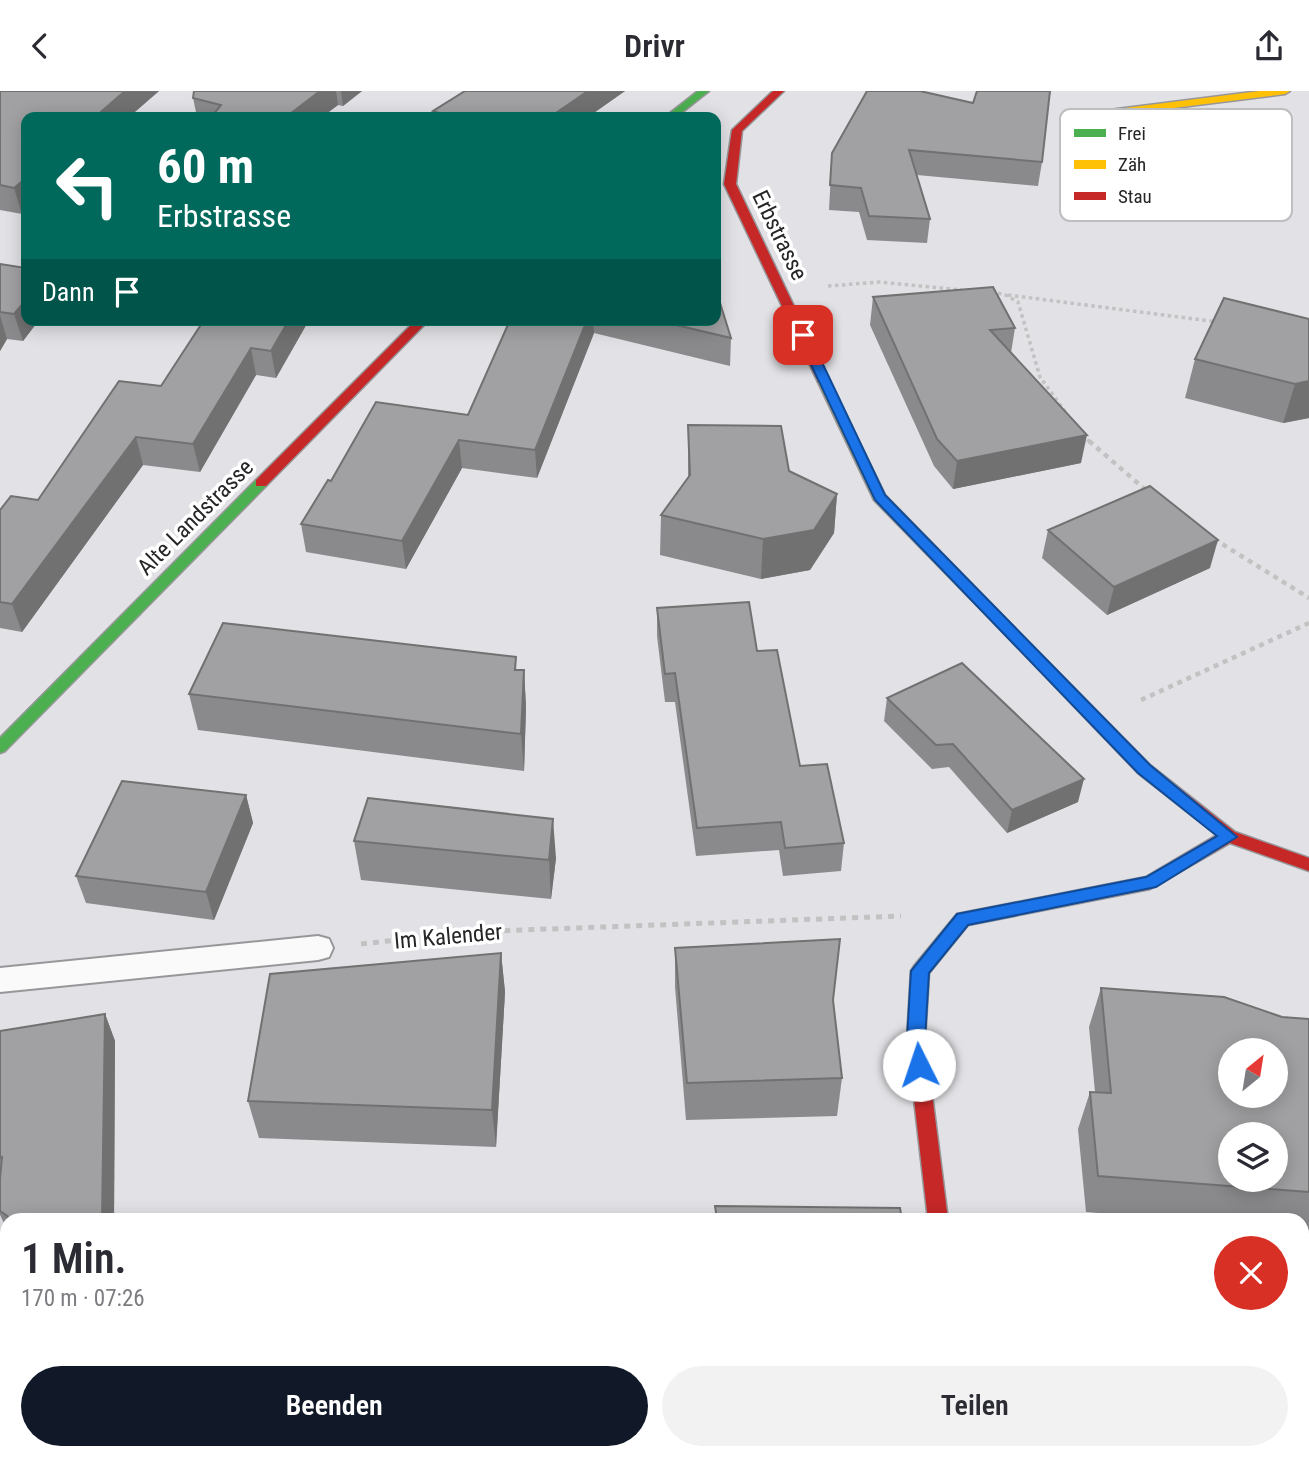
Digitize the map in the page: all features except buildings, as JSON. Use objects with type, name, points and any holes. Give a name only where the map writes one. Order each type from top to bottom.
[{"type":"street","points":[[677,112],[704,91]]},
{"type":"street","name":"Erbstrasse","points":[[779,91],[737,130],[730,184],[879,497],[1144,769],[1229,837],[1309,865]]},
{"type":"street","points":[[1141,109],[1285,91]]},
{"type":"street","name":"Alte Landstrasse","points":[[6,732],[417,326]]},
{"type":"street","points":[[938,1213],[916,1039],[920,971],[963,919],[1150,883],[1229,837]]},
{"type":"lane","points":[[0,980],[318,948]]},
{"type":"path","points":[[781,289],[879,282],[962,290]]},
{"type":"path","points":[[990,293],[1227,324]]},
{"type":"path","points":[[1004,294],[1018,302],[1040,377],[1073,422]]},
{"type":"path","points":[[1081,434],[1156,498]]},
{"type":"path","points":[[1207,535],[1309,598]]},
{"type":"path","points":[[1097,721],[1309,623]]},
{"type":"path","name":"Im Kalender","points":[[318,948],[468,932],[897,916]]},
{"type":"traffic: fast","points":[[677,112],[704,91]]},
{"type":"traffic: fast","points":[[0,747],[261,483]]},
{"type":"traffic: slow","points":[[1141,109],[1285,91]]},
{"type":"traffic: slow","points":[[824,382],[879,497],[1008,629]]},
{"type":"traffic: jam","points":[[779,91],[737,130],[730,184],[824,382]]},
{"type":"traffic: jam","points":[[261,483],[417,326]]},
{"type":"traffic: jam","points":[[1008,629],[1144,769],[1229,836],[1309,865]]},
{"type":"traffic: jam","points":[[937,1213],[916,1039],[920,971],[963,919],[1150,883],[1229,836]]},
{"type":"route","points":[[803,335],[879,497],[1144,769],[1229,837],[1150,883],[963,919],[920,971],[916,1039],[919,1065]]}]
